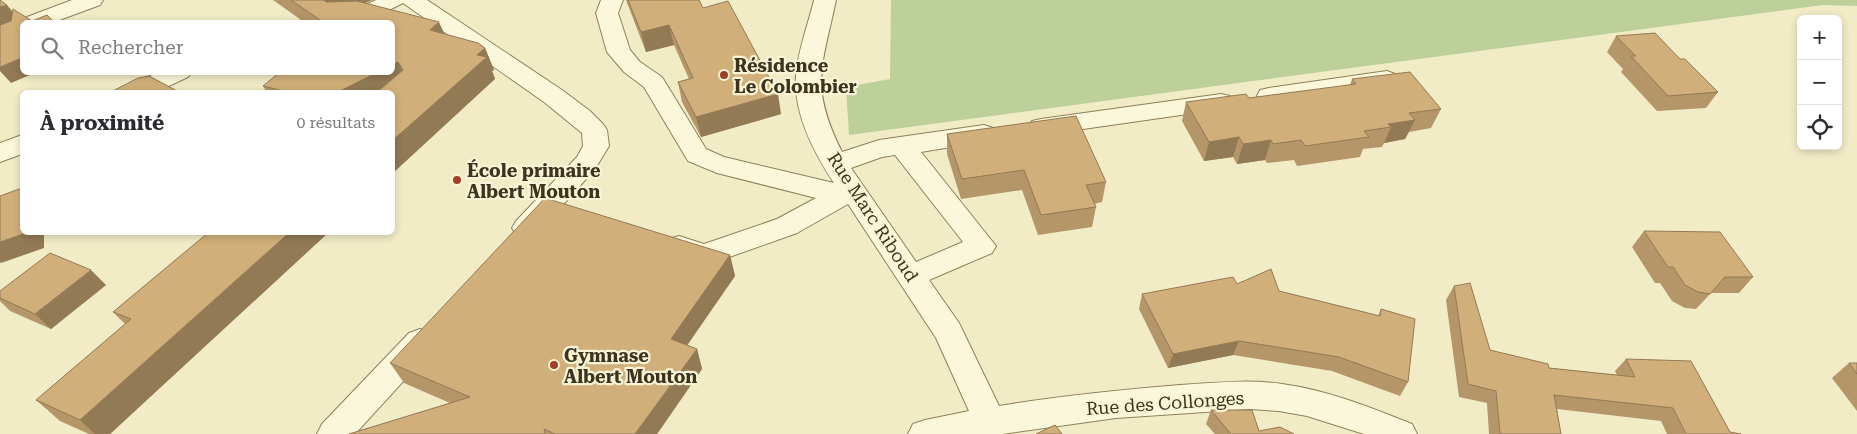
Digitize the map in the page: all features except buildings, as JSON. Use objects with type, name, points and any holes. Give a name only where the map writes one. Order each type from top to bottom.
[{"type":"street","points":[[42,20],[92,0]]},
{"type":"street","points":[[352,20],[394,0]]},
{"type":"street","points":[[412,0],[552,96],[581,117],[594,130],[596,146],[586,163],[506,249]]},
{"type":"street","points":[[612,0],[607,13],[619,52],[632,67],[653,82],[698,154],[717,164],[848,193]]},
{"type":"street","name":"Rue Marc Riboud","points":[[825,0],[808,77],[813,110],[825,144],[848,193],[911,276],[948,332],[990,420]]},
{"type":"street","points":[[141,90],[173,76]]},
{"type":"street","points":[[835,164],[879,148],[1394,79]]},
{"type":"street","points":[[0,153],[20,145]]},
{"type":"street","points":[[902,146],[982,246],[911,276]]},
{"type":"street","points":[[658,240],[704,255],[787,226],[848,193]]},
{"type":"street","points":[[547,205],[574,214]]},
{"type":"street","points":[[334,434],[438,322]]},
{"type":"street","name":"Rue des Collonges","points":[[925,434],[990,420],[1134,402],[1230,395],[1292,399],[1356,415],[1400,434]]},
{"type":"green space","points":[[891,0],[1857,0],[1857,6],[1823,5],[849,135],[846,87],[890,79]]},
{"type":"place","name":"Résidence Le Colombier","points":[[724,75]]},
{"type":"place","name":"École primaire Albert Mouton","points":[[457,180]]},
{"type":"place","name":"Gymnase Albert Mouton","points":[[554,365]]}]
